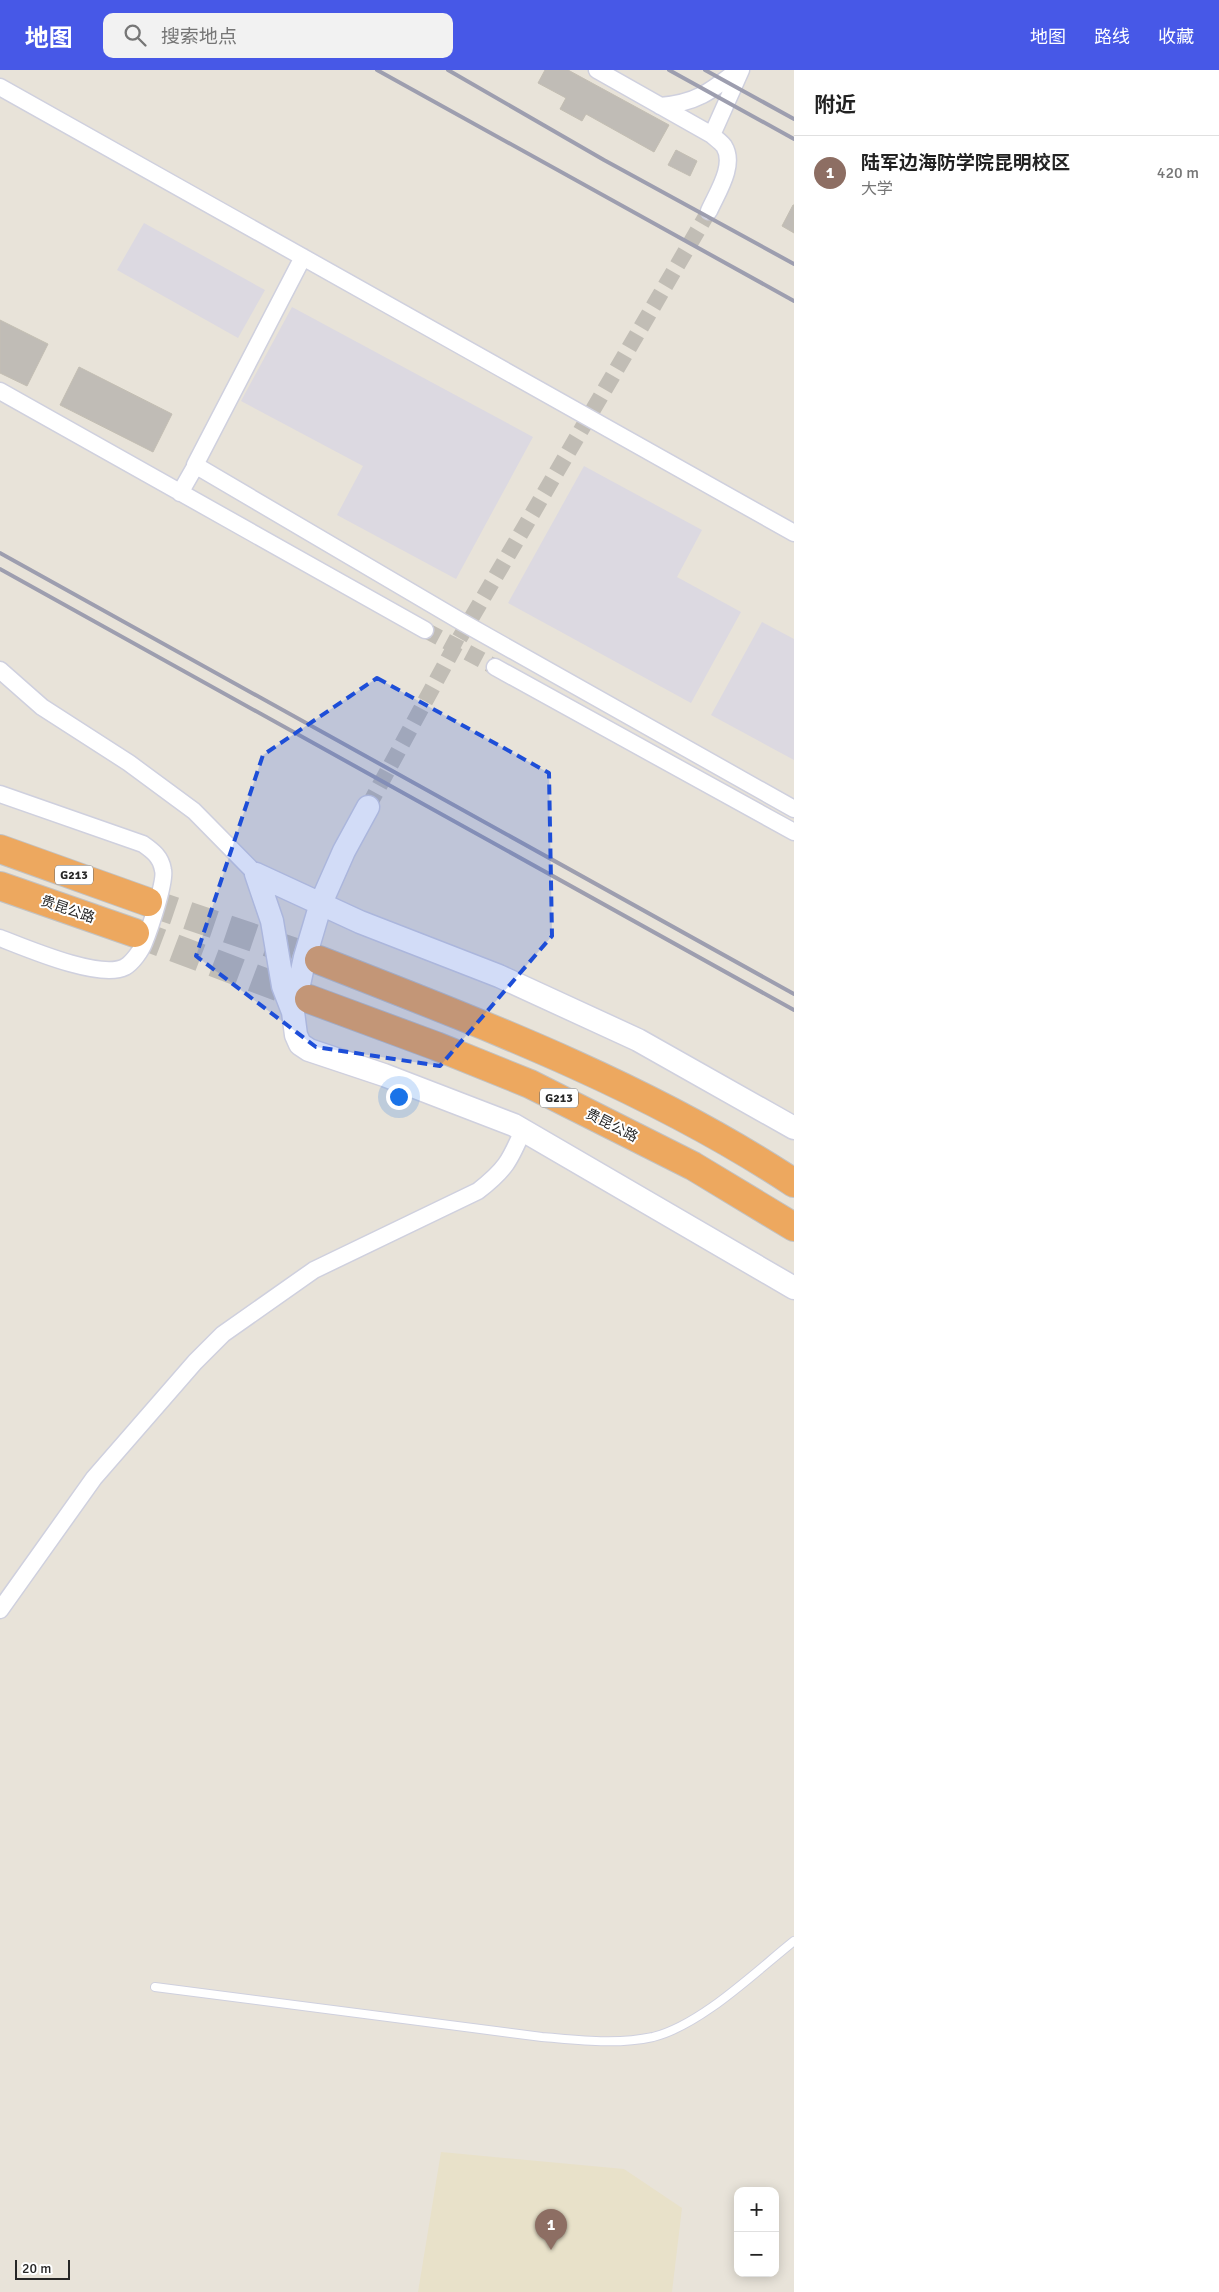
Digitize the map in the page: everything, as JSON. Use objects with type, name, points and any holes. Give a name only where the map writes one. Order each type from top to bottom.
[{"type":"highway","name":"G213","points":[[0,849],[148,902]]},
{"type":"highway","name":"贵昆公路","points":[[0,886],[135,933]]},
{"type":"highway","name":"G213","points":[[319,960],[451,1011],[544,1051],[696,1126],[762,1162],[794,1183]]},
{"type":"highway","name":"贵昆公路","points":[[301,1005],[436,1046],[530,1084],[693,1166],[794,1227]]},
{"type":"street","points":[[597,70],[712,135],[724,146],[728,158],[725,176],[709,211]]},
{"type":"street","points":[[660,106],[682,104],[696,99],[739,70]]},
{"type":"street","points":[[712,135],[739,70]]},
{"type":"street","points":[[0,87],[794,533]]},
{"type":"street","points":[[180,493],[303,257]]},
{"type":"street","points":[[0,391],[425,630]]},
{"type":"street","points":[[196,465],[462,622],[794,809]]},
{"type":"street","points":[[495,668],[794,832]]},
{"type":"street","points":[[0,670],[42,707],[130,763],[194,811],[256,874],[360,922],[499,976],[638,1040],[794,1128]]},
{"type":"street","points":[[0,794],[143,844],[157,854],[164,871],[162,886],[143,945],[125,967],[109,970],[86,967],[55,959],[0,938]]},
{"type":"street","points":[[368,807],[344,851],[321,903],[305,958],[296,1035],[300,1044],[309,1050],[384,1075],[523,1130],[794,1288]]},
{"type":"street","points":[[256,874],[272,921],[282,986],[301,1005]]},
{"type":"street","points":[[0,1610],[94,1478],[195,1362],[223,1334],[314,1270],[478,1191],[499,1175],[510,1161],[523,1130]]},
{"type":"lane","points":[[155,1987],[542,2037],[605,2042],[653,2037],[687,2023],[794,1941]]},
{"type":"highlighted area","points":[[377,678],[549,773],[552,936],[440,1066],[316,1047],[196,956],[263,755]]},
{"type":"shaded area","points":[[144,223],[265,290],[238,338],[117,270]]},
{"type":"shaded area","points":[[292,307],[533,437],[456,579],[337,515],[363,466],[241,401]]},
{"type":"shaded area","points":[[584,466],[702,530],[677,577],[741,612],[691,703],[508,603]]},
{"type":"shaded area","points":[[762,622],[794,639],[794,760],[711,715]]},
{"type":"shaded area","points":[[441,2152],[624,2169],[682,2208],[672,2292],[418,2292]]},
{"type":"building","points":[[545,70],[568,70],[669,125],[654,152],[586,114],[582,121],[560,109],[566,98],[538,83]]},
{"type":"building","points":[[676,150],[697,161],[690,176],[668,165]]},
{"type":"building","points":[[794,205],[794,233],[782,226]]},
{"type":"building","points":[[0,320],[48,344],[27,386],[0,373]]},
{"type":"building","points":[[79,367],[172,414],[153,452],[60,405]]},
{"type":"tunnel","points":[[368,807],[455,646],[709,211]]},
{"type":"tunnel","points":[[425,630],[495,667]]},
{"type":"tunnel","points":[[148,902],[319,960]]},
{"type":"tunnel","points":[[135,933],[307,998]]},
{"type":"railway","points":[[377,70],[794,301]]},
{"type":"railway","points":[[448,70],[604,160],[794,264]]},
{"type":"railway","points":[[669,70],[794,139]]},
{"type":"railway","points":[[705,70],[794,119]]},
{"type":"railway","points":[[0,553],[794,994]]},
{"type":"railway","points":[[0,569],[794,1010]]},
{"type":"place","name":"陆军边海防学院昆明校区","points":[[551,2250]]}]
